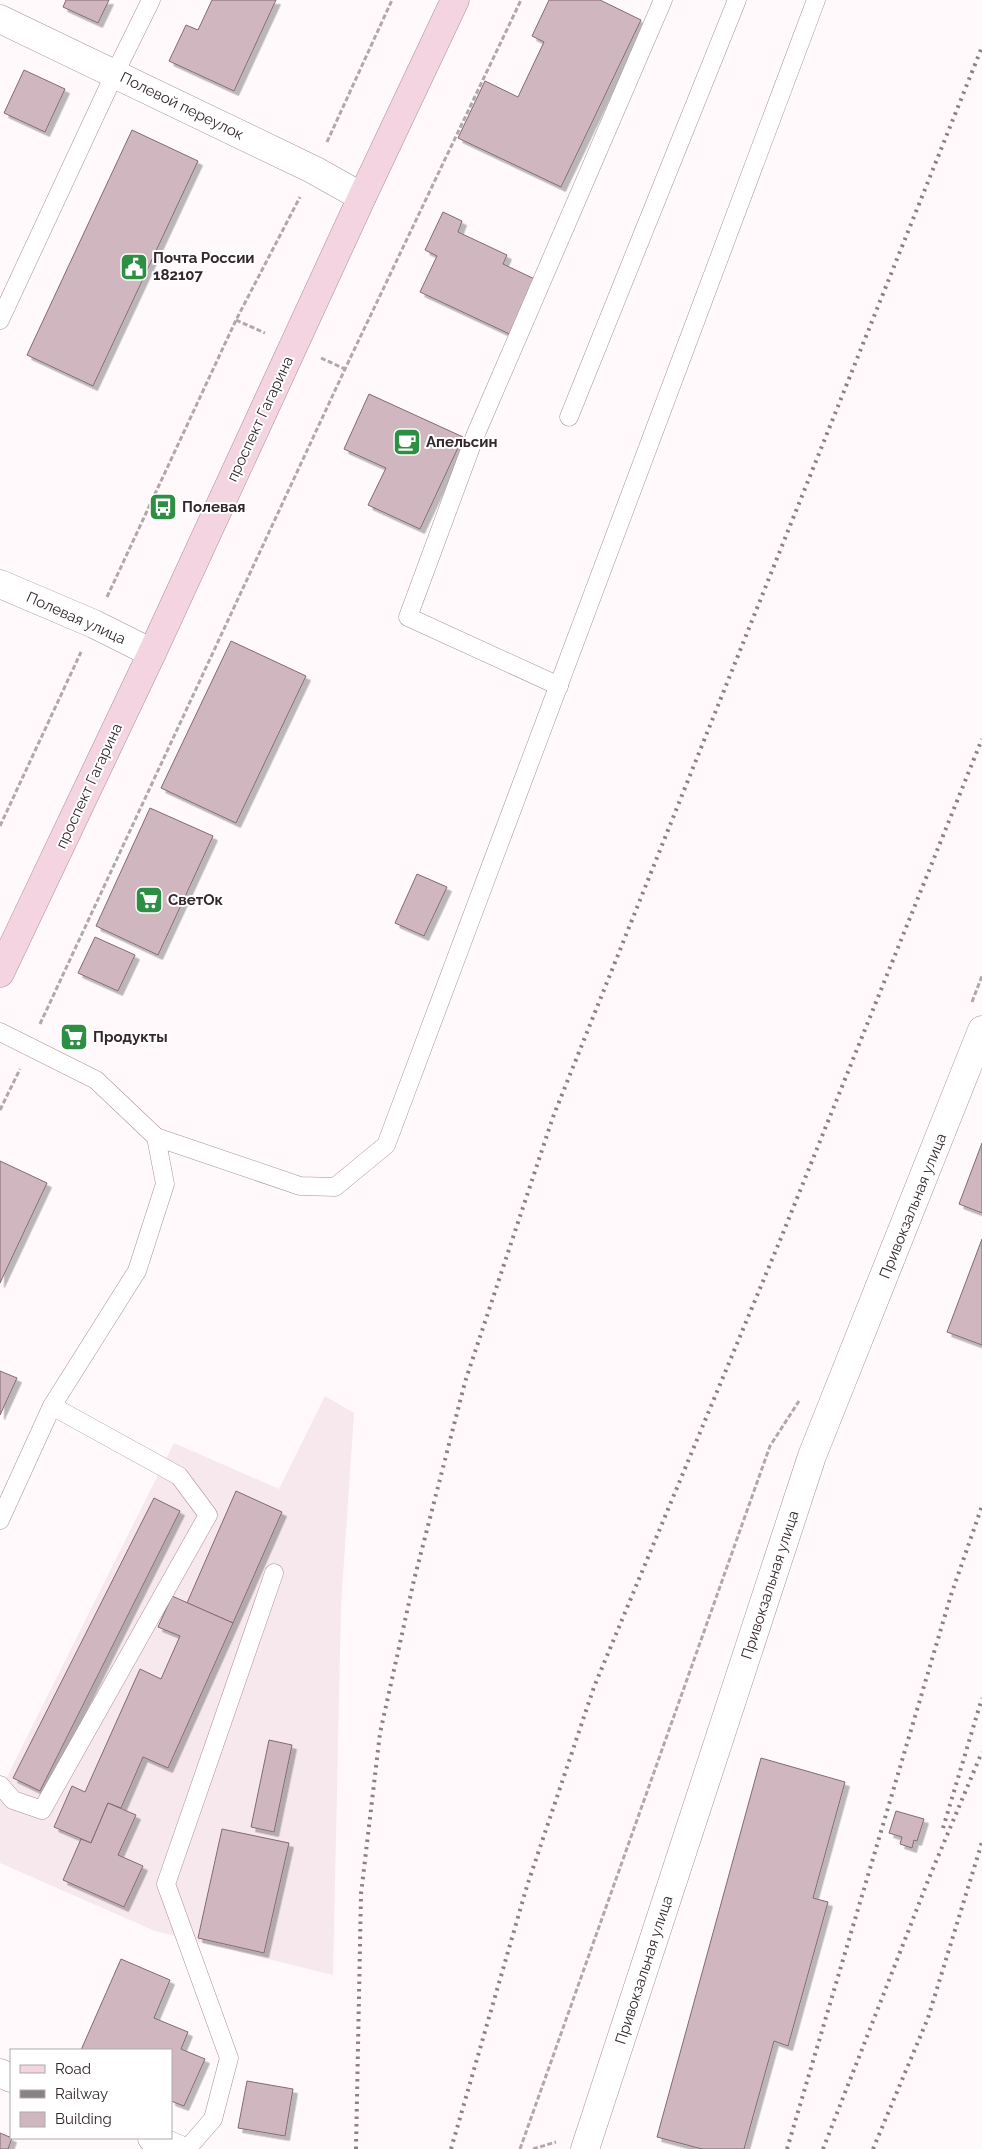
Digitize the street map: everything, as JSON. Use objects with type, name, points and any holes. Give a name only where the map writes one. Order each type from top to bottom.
[{"type":"main road","name":"проспект Гагарина","points":[[0,973],[152,653],[455,0]]},
{"type":"street","name":"Полевой переулок","points":[[0,20],[115,73],[314,170],[362,197]]},
{"type":"street","name":"Полевая улица","points":[[0,584],[94,624],[152,653]]},
{"type":"street","name":"Привокзальная улица","points":[[585,2149],[812,1456],[982,1030]]},
{"type":"street","points":[[154,2139],[178,2149]]},
{"type":"lane","points":[[0,320],[115,73],[152,0]]},
{"type":"lane","points":[[559,686],[408,617],[475,436],[663,0]]},
{"type":"lane","points":[[569,417],[737,0]]},
{"type":"lane","points":[[0,1032],[96,1080],[156,1137],[300,1186],[335,1187],[386,1145],[816,0]]},
{"type":"lane","points":[[0,1520],[52,1406],[137,1271],[165,1184],[156,1137]]},
{"type":"lane","points":[[0,1785],[13,1800],[42,1810],[208,1515],[179,1476],[52,1406]]},
{"type":"lane","points":[[187,2149],[212,2119],[229,2058],[166,1884],[274,1573]]},
{"type":"path","points":[[0,826],[236,320],[314,170],[392,0]]},
{"type":"path","points":[[0,1110],[345,369],[522,0]]},
{"type":"path","points":[[971,1004],[982,976]]},
{"type":"path","points":[[520,2149],[770,1446],[800,1399]]},
{"type":"shaded area","points":[[325,1396],[354,1413],[341,1606],[333,1975],[155,1931],[0,1863],[0,1791],[174,1443],[279,1489]]},
{"type":"building","points":[[66,0],[109,0],[98,23],[63,7]]},
{"type":"building","points":[[212,0],[276,0],[234,91],[169,61],[186,25],[198,30]]},
{"type":"building","points":[[549,0],[600,0],[641,20],[561,187],[458,138],[485,81],[518,97],[544,42],[532,36]]},
{"type":"building","points":[[24,70],[65,89],[45,132],[4,113]]},
{"type":"building","points":[[132,130],[198,161],[93,386],[27,355]]},
{"type":"building","points":[[443,212],[462,221],[458,232],[507,255],[503,264],[543,283],[518,338],[420,292],[437,256],[425,250]]},
{"type":"building","points":[[369,394],[463,437],[420,529],[368,505],[386,468],[344,449]]},
{"type":"building","points":[[231,641],[306,676],[236,823],[161,788]]},
{"type":"building","points":[[150,808],[213,836],[158,955],[96,926]]},
{"type":"building","points":[[417,874],[447,887],[424,936],[395,923]]},
{"type":"building","points":[[95,937],[135,955],[118,991],[78,973]]},
{"type":"building","points":[[982,1143],[982,1213],[959,1204]]},
{"type":"building","points":[[0,1161],[47,1183],[0,1283]]},
{"type":"building","points":[[982,1239],[982,1345],[947,1332]]},
{"type":"building","points":[[0,1371],[17,1378],[0,1415]]},
{"type":"building","points":[[236,1491],[282,1512],[233,1623],[187,1603]]},
{"type":"building","points":[[154,1498],[180,1511],[40,1791],[13,1778]]},
{"type":"building","points":[[172,1596],[233,1623],[168,1768],[143,1757],[121,1808],[108,1803],[91,1843],[54,1827],[72,1786],[85,1792],[140,1669],[161,1679],[180,1636],[158,1627]]},
{"type":"building","points":[[269,1740],[292,1745],[274,1832],[251,1827]]},
{"type":"building","points":[[761,1758],[845,1782],[813,1898],[828,1902],[788,2046],[774,2041],[744,2149],[702,2149],[657,2137]]},
{"type":"building","points":[[108,1803],[136,1815],[118,1855],[143,1866],[124,1907],[63,1880],[81,1839],[91,1843]]},
{"type":"building","points":[[896,1811],[924,1819],[917,1841],[914,1840],[912,1848],[900,1844],[902,1837],[889,1833]]},
{"type":"building","points":[[222,1829],[289,1843],[264,1953],[198,1938]]},
{"type":"building","points":[[121,1959],[170,1980],[154,2018],[188,2032],[181,2049],[205,2059],[184,2106],[172,2101],[172,2049],[81,2049]]},
{"type":"building","points":[[247,2081],[293,2089],[285,2136],[238,2128]]},
{"type":"building","points":[[0,2133],[12,2139],[8,2149],[0,2149]]},
{"type":"railway","points":[[356,2149],[361,1894],[380,1733],[414,1580],[465,1382],[553,1117],[982,47]]},
{"type":"railway","points":[[451,2149],[527,1886],[594,1687],[781,1238],[982,739]]},
{"type":"railway","points":[[787,2149],[951,1595],[982,1506]]},
{"type":"railway","points":[[943,1828],[982,1698]]},
{"type":"railway","points":[[823,2149],[929,1878],[982,1752]]},
{"type":"railway","points":[[873,2149],[928,2018],[982,1842]]},
{"type":"place","name":"Почта России 182107","points":[[134,267]]},
{"type":"place","name":"Апельсин","points":[[407,442]]},
{"type":"place","name":"Полевая","points":[[163,507]]},
{"type":"place","name":"СветОк","points":[[149,900]]},
{"type":"place","name":"Продукты","points":[[74,1037]]}]
